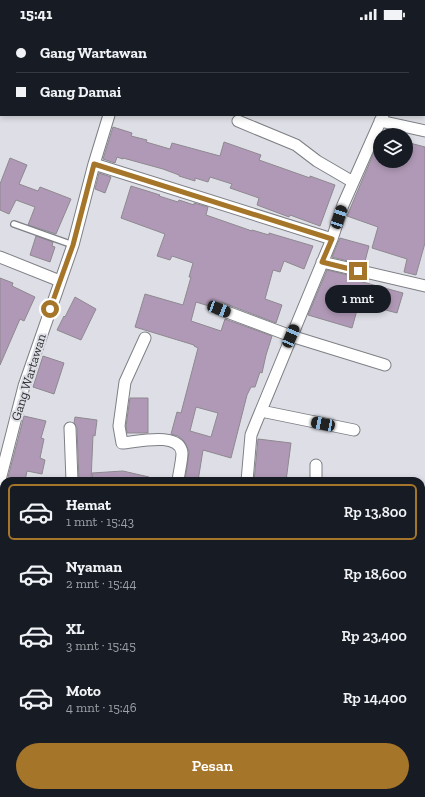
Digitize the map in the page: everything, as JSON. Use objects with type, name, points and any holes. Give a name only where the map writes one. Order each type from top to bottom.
[{"type":"street","name":"Gang Wartawan","points":[[1,477],[24,386],[73,245],[94,164],[109,116]]},
{"type":"street","points":[[247,477],[251,435],[332,239],[343,205],[381,118],[425,131]]},
{"type":"street","points":[[238,121],[296,145],[317,161],[353,182]]},
{"type":"street","points":[[94,164],[332,239]]},
{"type":"street","points":[[0,257],[60,281]]},
{"type":"street","points":[[322,262],[425,286]]},
{"type":"street","points":[[219,309],[291,336],[384,364]]},
{"type":"street","points":[[145,338],[125,382],[119,426],[122,443],[165,439],[177,443],[180,446],[182,453],[179,477]]},
{"type":"street","points":[[261,411],[354,430]]},
{"type":"street","points":[[70,428],[72,477]]},
{"type":"street","points":[[316,465],[316,477]]},
{"type":"lane","points":[[14,224],[73,245]]},
{"type":"building","points":[[113,127],[132,133],[131,136],[147,140],[146,142],[170,149],[172,143],[220,156],[224,142],[261,155],[259,160],[335,185],[320,226],[290,215],[289,217],[257,205],[259,198],[230,188],[232,184],[210,177],[208,182],[195,178],[195,181],[163,169],[123,158],[117,157],[115,163],[103,159]]},
{"type":"building","points":[[413,144],[425,147],[425,243],[416,275],[404,272],[407,259],[372,248],[378,227],[347,216],[373,155],[373,168],[413,168]]},
{"type":"building","points":[[10,158],[27,165],[19,184],[38,191],[40,187],[71,199],[56,234],[28,225],[35,207],[16,200],[9,214],[0,210],[0,184]]},
{"type":"building","points":[[99,173],[111,177],[105,193],[95,189]]},
{"type":"building","points":[[131,186],[178,202],[179,200],[194,205],[194,203],[208,207],[206,215],[252,231],[269,235],[269,233],[313,246],[304,269],[284,261],[280,272],[273,270],[265,299],[282,305],[276,323],[221,302],[215,303],[212,307],[196,302],[191,321],[221,331],[225,319],[272,336],[262,373],[260,372],[255,387],[251,387],[247,395],[231,458],[203,450],[199,477],[186,477],[189,451],[184,441],[178,436],[171,434],[177,412],[181,413],[198,348],[194,345],[135,327],[145,294],[183,305],[191,277],[189,277],[193,263],[172,256],[170,260],[157,256],[165,234],[121,218]],"holes":[[[196,407],[218,413],[211,437],[190,431]]]},
{"type":"building","points":[[36,236],[53,242],[52,246],[55,247],[50,262],[30,255]]},
{"type":"building","points":[[340,238],[369,246],[364,265],[332,257]]},
{"type":"building","points":[[327,270],[360,278],[359,281],[403,293],[397,313],[359,303],[352,328],[308,315]]},
{"type":"building","points":[[0,278],[13,283],[12,286],[35,297],[24,321],[20,319],[0,365]]},
{"type":"building","points":[[75,297],[96,309],[81,340],[57,330]]},
{"type":"building","points":[[43,356],[64,363],[54,394],[33,387]]},
{"type":"building","points":[[130,398],[148,398],[148,433],[127,433],[126,426]]},
{"type":"building","points":[[24,416],[46,421],[41,438],[44,439],[40,458],[45,460],[42,474],[27,471],[26,477],[8,477]]},
{"type":"building","points":[[75,417],[97,420],[95,436],[93,435],[91,477],[79,477],[77,428],[74,423]]},
{"type":"building","points":[[258,439],[291,443],[287,477],[254,477]]},
{"type":"building","points":[[123,471],[149,477],[92,477],[92,473]]},
{"type":"route","points":[[50,309],[73,245],[94,164],[332,239],[322,262],[358,271]]}]
